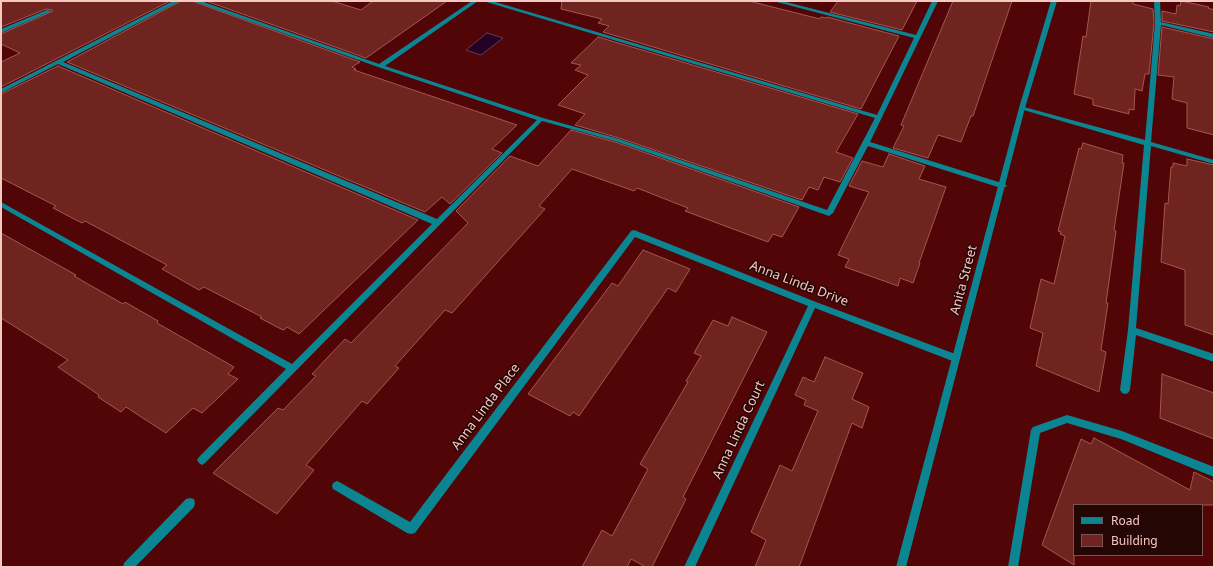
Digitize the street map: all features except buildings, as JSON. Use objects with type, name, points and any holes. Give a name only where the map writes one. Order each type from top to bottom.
[{"type":"street","points":[[1,91],[178,1]]},
{"type":"street","points":[[196,1],[380,66],[542,119],[616,140],[829,214],[866,143],[916,37],[935,1]]},
{"type":"street","points":[[380,66],[475,1]]},
{"type":"street","points":[[486,1],[878,117]]},
{"type":"street","points":[[776,1],[916,37]]},
{"type":"street","name":"Anita Street","points":[[901,567],[955,358],[1003,186],[1022,108],[1054,1]]},
{"type":"street","points":[[1125,390],[1132,330],[1158,23],[1157,1]]},
{"type":"street","points":[[1,32],[49,11]]},
{"type":"street","points":[[1158,23],[1214,36]]},
{"type":"street","points":[[59,62],[438,223]]},
{"type":"street","points":[[1022,108],[1214,162]]},
{"type":"street","points":[[202,460],[292,368],[542,119]]},
{"type":"street","points":[[866,143],[1003,186]]},
{"type":"street","points":[[1,204],[292,368]]},
{"type":"street","name":"Anna Linda Drive","points":[[634,232],[813,304],[955,358]]},
{"type":"street","name":"Anna Linda Place","points":[[337,486],[411,529],[634,232]]},
{"type":"street","name":"Anna Linda Court","points":[[689,567],[813,304]]},
{"type":"street","points":[[1132,330],[1214,358]]},
{"type":"street","points":[[1013,567],[1036,430],[1067,419],[1122,436],[1214,472]]},
{"type":"street","points":[[128,567],[190,503]]},
{"type":"shaded area","points":[[487,33],[503,38],[481,55],[466,50]]}]
